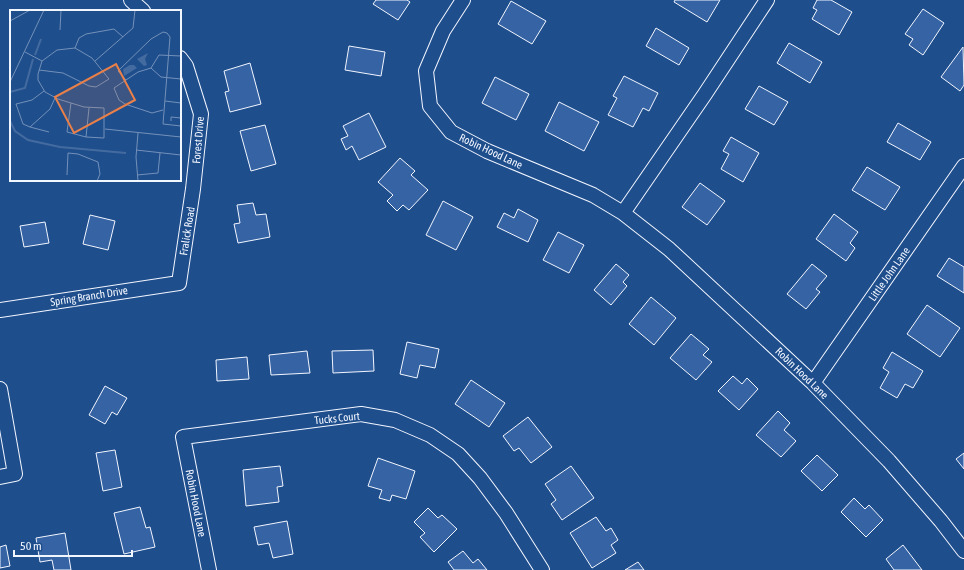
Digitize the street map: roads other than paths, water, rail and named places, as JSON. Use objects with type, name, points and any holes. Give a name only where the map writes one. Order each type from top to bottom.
[{"type":"street","points":[[131,0],[142,10]]},
{"type":"street","name":"Robin Hood Lane","points":[[463,0],[443,31],[426,71],[430,106],[451,132],[487,151],[593,195],[623,213],[669,249],[813,383],[889,461],[964,550]]},
{"type":"street","points":[[623,213],[705,94],[767,0]]},
{"type":"street","name":"Forest Drive","points":[[181,59],[186,66],[201,114],[194,179]]},
{"type":"street","name":"Little John Lane","points":[[813,383],[964,166]]},
{"type":"street","name":"Fralick Road","points":[[179,283],[194,179]]},
{"type":"street","name":"Spring Branch Drive","points":[[0,310],[179,283]]},
{"type":"street","points":[[0,389],[15,474],[0,477]]},
{"type":"street","name":"Tucks Court","points":[[183,437],[361,414],[395,420],[430,435],[458,454],[480,478],[506,513],[542,570]]},
{"type":"street","name":"Robin Hood Lane","points":[[183,437],[209,570]]}]
